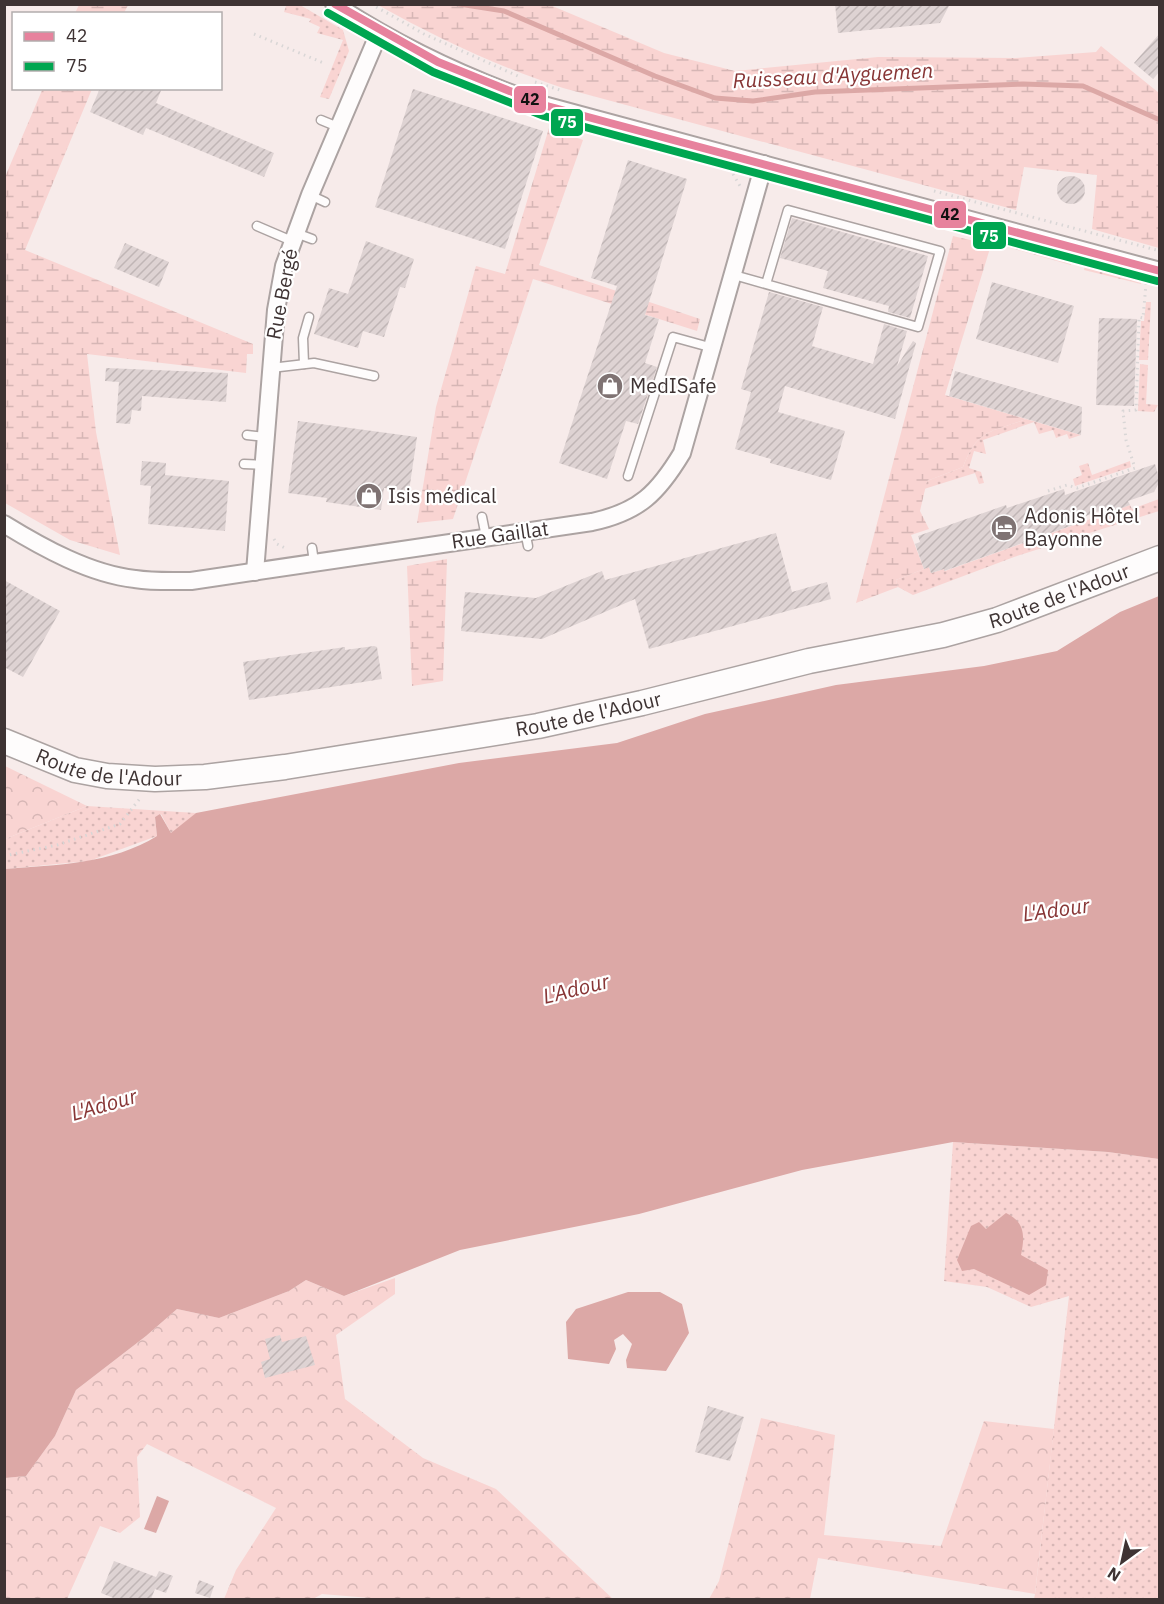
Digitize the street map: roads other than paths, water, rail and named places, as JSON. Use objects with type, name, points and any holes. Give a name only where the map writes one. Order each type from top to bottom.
[{"type":"main road","name":"Route de l'Adour","points":[[4,741],[75,770],[107,776],[155,779],[205,777],[296,765],[538,726],[642,703],[809,661],[943,635],[997,620],[1160,558]]},
{"type":"street","points":[[334,4],[379,33],[492,88],[547,106],[1154,269]]},
{"type":"street","name":"Rue Bergé","points":[[255,572],[276,310],[293,237],[317,199],[338,127],[379,33]]},
{"type":"street","name":"Rue Gaillat","points":[[4,524],[81,564],[123,577],[191,581],[255,572],[313,555],[486,537],[527,539],[625,513],[651,495],[663,483],[682,453],[764,164]]},
{"type":"lane","points":[[321,120],[338,127]]},
{"type":"lane","points":[[734,275],[918,327],[940,251],[788,210],[766,284]]},
{"type":"lane","points":[[257,225],[293,237],[312,239]]},
{"type":"lane","points":[[304,364],[303,338],[309,317]]},
{"type":"lane","points":[[628,476],[673,337],[713,348]]},
{"type":"lane","points":[[270,368],[314,363],[374,376]]},
{"type":"lane","points":[[247,435],[265,437]]},
{"type":"lane","points":[[244,464],[264,465]]},
{"type":"lane","points":[[482,517],[486,537]]},
{"type":"water","name":"L'Adour","points":[[1159,596],[1159,1159],[1108,1152],[953,1142],[802,1170],[639,1214],[460,1250],[344,1296],[306,1280],[289,1291],[219,1318],[177,1309],[76,1390],[55,1436],[26,1476],[5,1478],[5,869],[83,862],[121,852],[157,836],[155,817],[160,814],[171,833],[196,813],[459,763],[617,743],[705,714],[836,685],[984,666],[1057,651],[1120,612]]},
{"type":"water","points":[[1006,1213],[1017,1221],[1022,1230],[1021,1255],[1048,1270],[1046,1285],[1029,1295],[974,1269],[962,1271],[957,1260],[971,1226],[979,1222],[986,1229]]},
{"type":"water","points":[[628,1292],[660,1292],[682,1304],[689,1333],[666,1371],[627,1368],[626,1360],[632,1344],[623,1334],[614,1340],[616,1349],[609,1364],[568,1359],[566,1322],[576,1309]]},
{"type":"water","points":[[157,1496],[169,1501],[156,1533],[144,1529]]},
{"type":"waterway","name":"Ruisseau d'Ayguemen","points":[[459,4],[504,11],[655,76],[715,98],[753,101],[815,92],[1023,84],[1083,86],[1160,120]]},
{"type":"place","name":"MedISafe","points":[[610,386]]},
{"type":"place","name":"Isis médical","points":[[369,496]]},
{"type":"place","name":"Adonis Hôtel Bayonne","points":[[1004,528]]}]
